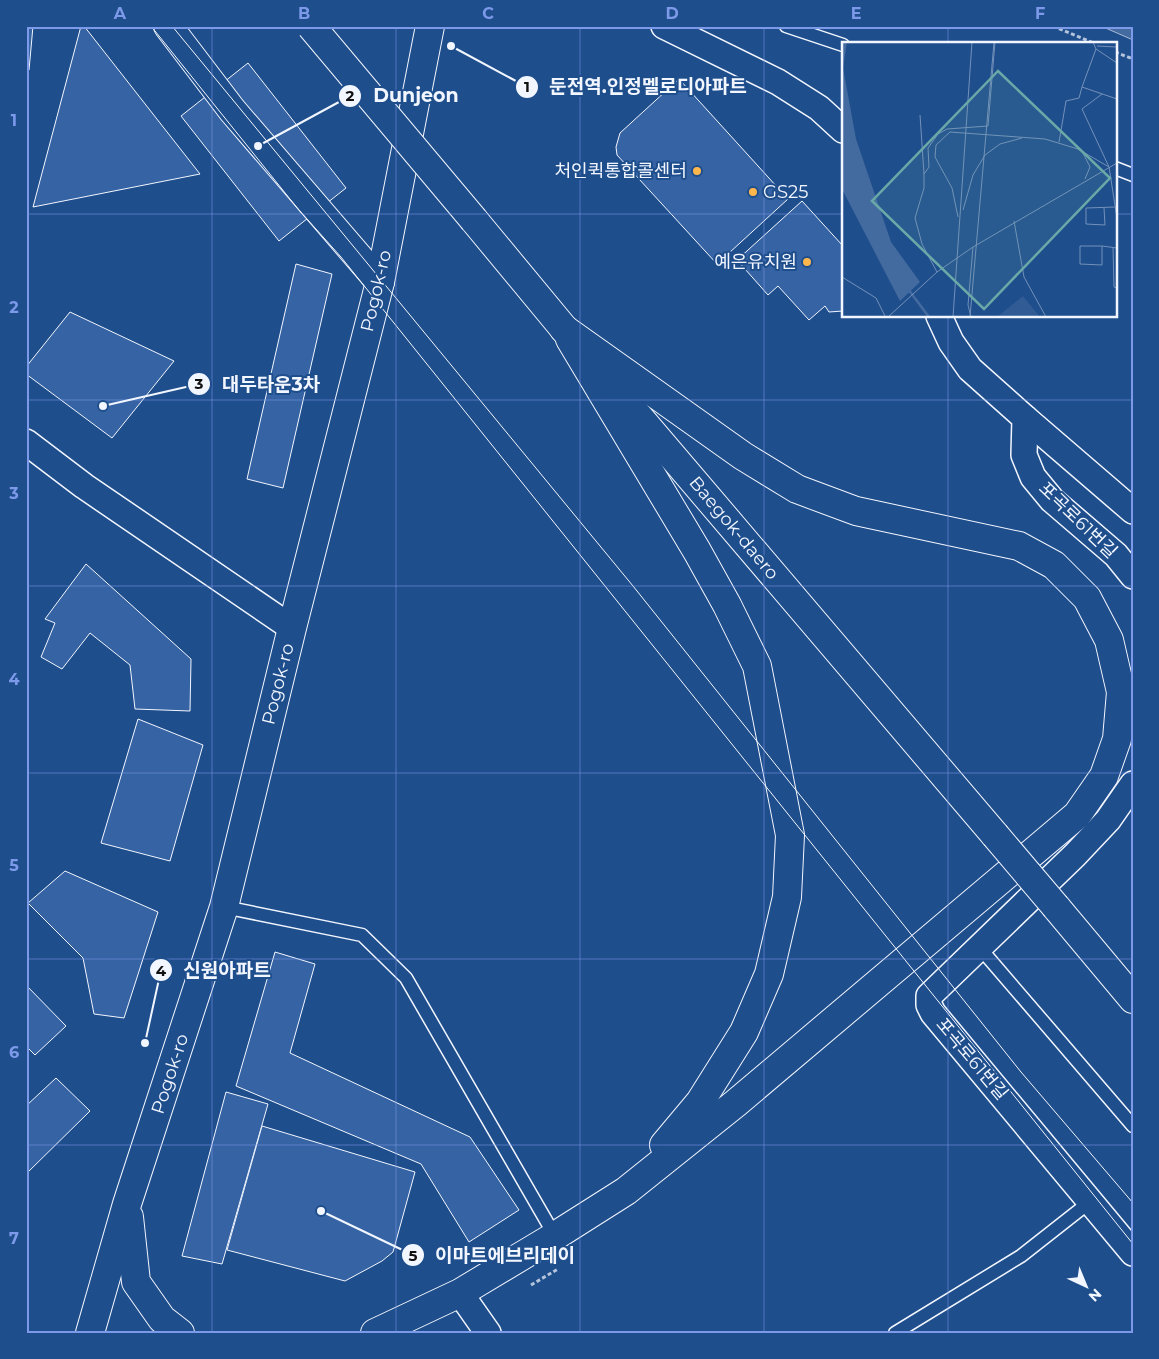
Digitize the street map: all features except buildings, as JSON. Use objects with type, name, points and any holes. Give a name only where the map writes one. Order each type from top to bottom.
[{"type":"main road","points":[[168,26],[232,110],[380,282]]},
{"type":"main road","name":"Baegok-daero","points":[[311,26],[564,329],[1133,999]]},
{"type":"main road","name":"Pogok-ro","points":[[90,1333],[128,1204],[224,907],[292,628],[380,282],[430,26]]},
{"type":"main road","points":[[564,329],[701,558],[757,666],[790,835],[787,897],[770,974],[744,1032],[700,1102],[626,1191]]},
{"type":"main road","points":[[375,1333],[460,1292],[555,1236],[626,1191],[736,1103],[1077,815],[1104,776],[1117,739],[1121,692],[1109,640],[1087,598],[1054,565],[1019,546],[856,511],[797,489],[743,456],[564,329]]},
{"type":"main road","points":[[128,1204],[136,1282],[162,1319],[180,1333]]},
{"type":"street","points":[[670,27],[778,82],[818,108],[842,129]]},
{"type":"street","points":[[940,318],[951,342],[970,369],[1133,511]]},
{"type":"street","name":"포곡로61번길","points":[[1025,418],[1024,455],[1032,477],[1052,500],[1116,555],[1133,576]]},
{"type":"street","points":[[26,442],[84,486],[292,628]]},
{"type":"street","name":"포곡로61번길","points":[[1133,784],[1108,820],[1075,855],[929,996],[929,1004],[933,1013],[1133,1253]]},
{"type":"street","points":[[460,1292],[488,1333]]},
{"type":"lane","points":[[786,26],[842,45]]},
{"type":"lane","points":[[1116,168],[1133,175]]},
{"type":"lane","points":[[224,907],[362,935],[406,978],[555,1236]]},
{"type":"lane","points":[[980,948],[1133,1126]]},
{"type":"lane","points":[[894,1333],[1021,1256],[1091,1201]]},
{"type":"path","points":[[1053,26],[1091,42]]},
{"type":"path","points":[[1116,52],[1133,59]]},
{"type":"water","points":[[1101,26],[1133,26],[1133,40]]},
{"type":"tram line","points":[[151,26],[298,209],[341,257],[1133,1244]]},
{"type":"tram line","points":[[172,26],[633,586],[1021,1072],[1133,1203]]},
{"type":"place","name":"둔전역.인정멜로디아파트","points":[[451,46]]},
{"type":"place","name":"Dunjeon","points":[[258,146]]},
{"type":"place","name":"처인퀵통합콜센터","points":[[697,171]]},
{"type":"place","name":"GS25","points":[[753,192]]},
{"type":"place","name":"예은유치원","points":[[807,262]]},
{"type":"place","name":"대두타운3차","points":[[103,406]]},
{"type":"place","name":"신원아파트","points":[[145,1043]]},
{"type":"place","name":"이마트에브리데이","points":[[321,1211]]}]
